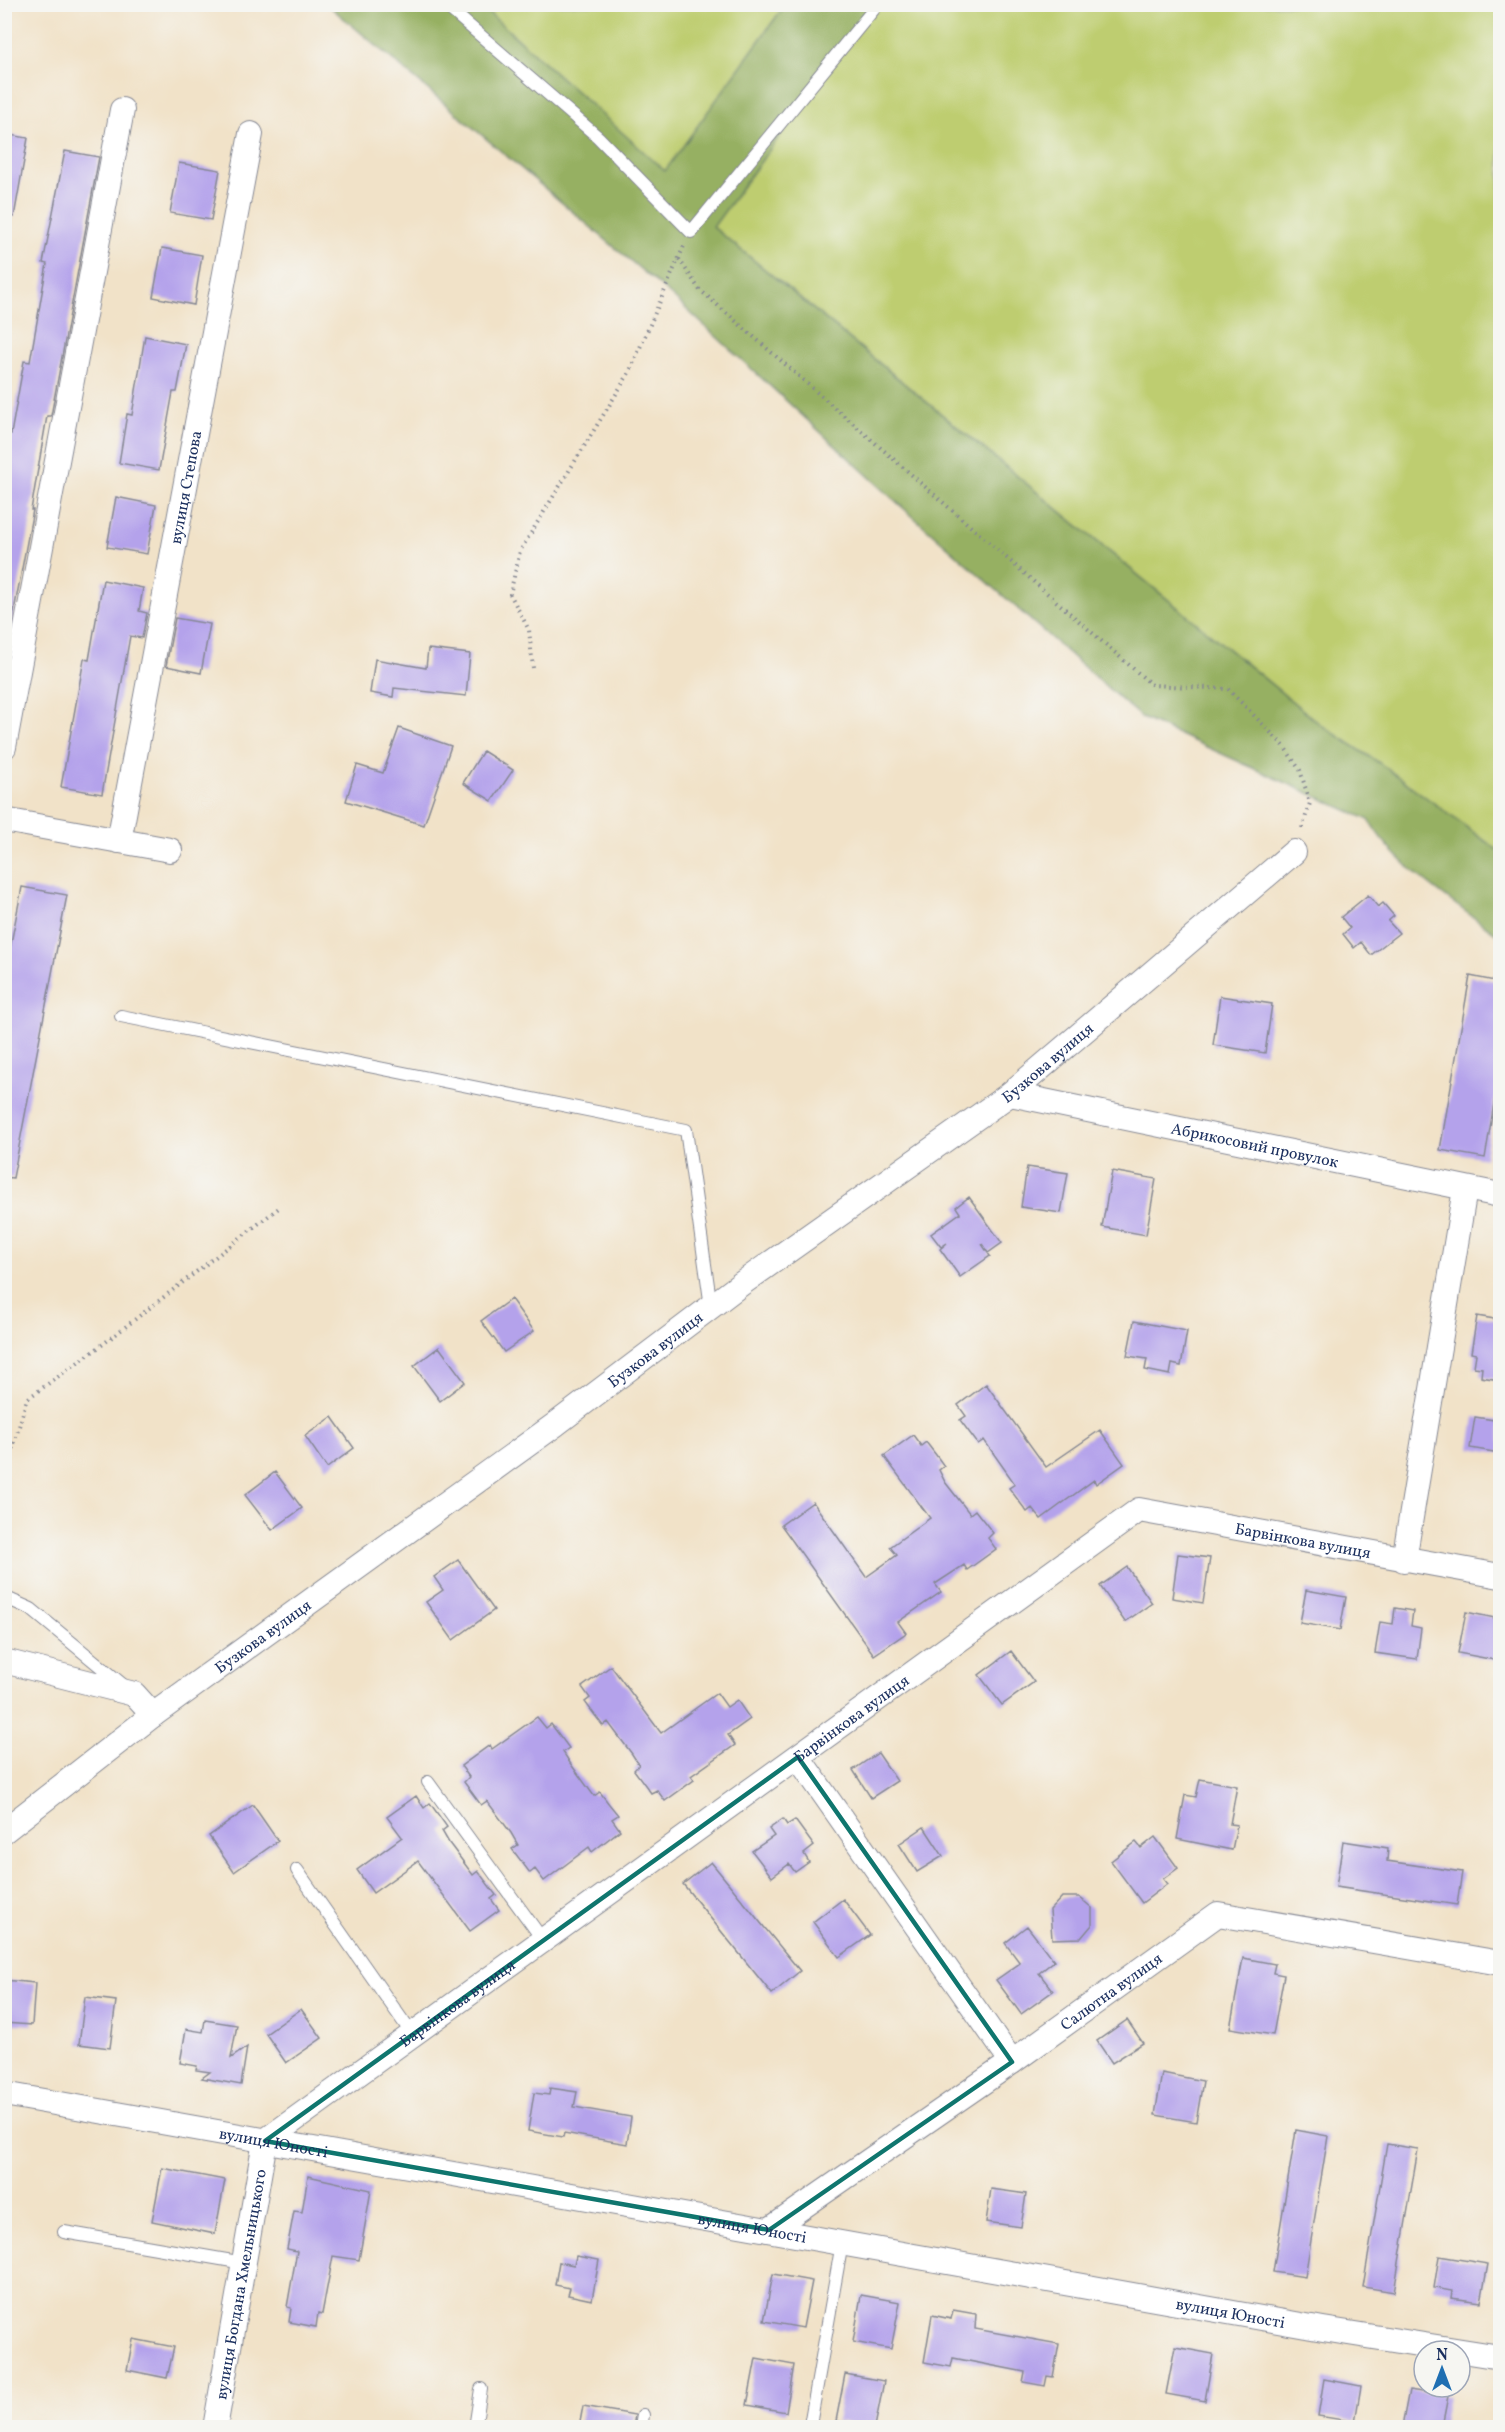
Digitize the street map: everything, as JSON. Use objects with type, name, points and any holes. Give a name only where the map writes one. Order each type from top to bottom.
[{"type":"street","points":[[4,747],[122,110]]},
{"type":"street","name":"вулиця Степова","points":[[119,841],[251,134]]},
{"type":"street","points":[[4,820],[170,850]]},
{"type":"street","name":"Бузкова вулиця","points":[[4,1831],[153,1715],[556,1424],[711,1307],[1010,1094],[1294,852]]},
{"type":"street","name":"Абрикосовий провулок","points":[[1010,1094],[1500,1195]]},
{"type":"street","points":[[1404,1560],[1465,1189]]},
{"type":"street","name":"Барвінкова вулиця","points":[[265,2140],[1139,1510],[1500,1576]]},
{"type":"street","points":[[4,1661],[134,1694],[153,1715]]},
{"type":"street","points":[[798,1757],[1012,2062]]},
{"type":"street","name":"Салютна вулиця","points":[[769,2230],[1012,2062],[1218,1914],[1500,1963]]},
{"type":"street","name":"вулиця Юності","points":[[4,2094],[1323,2329],[1500,2357]]},
{"type":"street","name":"вулиця Богдана Хмельницького","points":[[215,2427],[265,2140]]},
{"type":"lane","points":[[444,4],[598,137],[691,232],[878,4]]},
{"type":"lane","points":[[121,1016],[686,1130],[711,1307]]},
{"type":"lane","points":[[4,1597],[31,1609],[134,1694]]},
{"type":"lane","points":[[428,1782],[543,1940]]},
{"type":"lane","points":[[297,1870],[412,2034]]},
{"type":"lane","points":[[64,2232],[244,2263]]},
{"type":"lane","points":[[810,2425],[842,2243]]},
{"type":"lane","points":[[475,2427],[481,2389]]},
{"type":"path","points":[[533,668],[529,630],[510,594],[520,551],[629,373],[691,232]]},
{"type":"path","points":[[679,259],[699,289],[1152,685],[1228,689],[1283,745],[1300,770],[1310,803],[1294,852]]},
{"type":"path","points":[[4,1478],[27,1399],[98,1348],[280,1207]]},
{"type":"highlighted area","points":[[798,1757],[1012,2062],[769,2230],[265,2141]]},
{"type":"green space","points":[[328,5],[480,5],[665,171],[785,5],[875,5],[713,227],[1321,725],[1378,762],[1500,852],[1500,936],[1410,869],[1380,837],[1369,820],[1142,718],[901,506],[671,295]]},
{"type":"green space","points":[[480,5],[785,5],[665,172]]},
{"type":"green space","points":[[875,5],[1500,5],[1500,852],[1378,762],[1321,725],[713,227]]},
{"type":"building","points":[[4,134],[28,138],[14,217],[4,216]]},
{"type":"building","points":[[65,151],[99,157],[51,416],[47,416],[31,510],[33,510],[4,664],[4,433],[11,434],[24,361],[30,362],[47,264],[43,263]]},
{"type":"building","points":[[179,163],[220,170],[211,220],[170,213]]},
{"type":"building","points":[[162,248],[202,255],[194,305],[153,297]]},
{"type":"building","points":[[145,336],[186,344],[177,392],[173,392],[159,470],[119,463],[127,414],[132,415]]},
{"type":"building","points":[[116,497],[156,505],[147,554],[107,547]]},
{"type":"building","points":[[103,580],[143,588],[139,611],[147,613],[142,638],[130,636],[102,794],[61,787],[84,659],[89,660]]},
{"type":"building","points":[[175,618],[210,624],[201,673],[166,666]]},
{"type":"building","points":[[428,649],[470,654],[466,696],[394,688],[393,697],[370,693],[375,659],[426,668]]},
{"type":"building","points":[[399,728],[451,746],[424,825],[346,801],[357,765],[383,773]]},
{"type":"building","points":[[483,751],[513,770],[492,801],[463,783]]},
{"type":"building","points":[[22,887],[67,895],[13,1178],[4,1177],[4,979]]},
{"type":"building","points":[[1368,895],[1378,907],[1383,903],[1394,916],[1388,921],[1399,933],[1371,955],[1361,942],[1354,948],[1343,934],[1350,928],[1341,917]]},
{"type":"building","points":[[1470,976],[1500,982],[1500,1067],[1485,1158],[1440,1150]]},
{"type":"building","points":[[1220,996],[1272,1004],[1265,1053],[1213,1045]]},
{"type":"building","points":[[1027,1167],[1068,1173],[1061,1213],[1021,1207]]},
{"type":"building","points":[[1112,1171],[1156,1179],[1146,1235],[1102,1227]]},
{"type":"building","points":[[969,1197],[1002,1243],[988,1253],[990,1256],[960,1277],[940,1249],[947,1243],[941,1247],[931,1234],[960,1213],[956,1207]]},
{"type":"building","points":[[511,1299],[534,1331],[504,1352],[481,1321]]},
{"type":"building","points":[[1477,1316],[1500,1320],[1500,1380],[1481,1377],[1482,1368],[1474,1367],[1476,1354],[1471,1353]]},
{"type":"building","points":[[1134,1321],[1187,1331],[1181,1366],[1172,1364],[1170,1375],[1145,1370],[1147,1359],[1127,1356]]},
{"type":"building","points":[[439,1347],[465,1382],[440,1401],[414,1366]]},
{"type":"building","points":[[986,1384],[1046,1467],[1100,1430],[1124,1464],[1096,1484],[1094,1480],[1041,1519],[1032,1508],[1027,1512],[1009,1488],[1015,1484],[984,1440],[978,1444],[960,1420],[966,1416],[958,1405]]},
{"type":"building","points":[[332,1417],[354,1448],[327,1468],[305,1436]]},
{"type":"building","points":[[1475,1417],[1500,1421],[1500,1453],[1470,1448]]},
{"type":"building","points":[[913,1435],[921,1446],[926,1442],[944,1466],[939,1470],[945,1482],[970,1514],[975,1510],[993,1533],[988,1538],[996,1549],[967,1570],[964,1565],[935,1584],[941,1592],[898,1622],[906,1633],[874,1655],[781,1525],[813,1502],[866,1577],[897,1555],[890,1547],[930,1518],[884,1456]]},
{"type":"building","points":[[275,1472],[302,1508],[272,1530],[245,1495]]},
{"type":"building","points":[[1178,1554],[1210,1558],[1203,1603],[1172,1598]]},
{"type":"building","points":[[458,1560],[494,1610],[453,1640],[426,1602],[443,1590],[434,1577]]},
{"type":"building","points":[[1127,1567],[1152,1603],[1125,1622],[1100,1586]]},
{"type":"building","points":[[1306,1590],[1346,1597],[1340,1630],[1300,1623]]},
{"type":"building","points":[[1395,1608],[1413,1611],[1411,1626],[1421,1628],[1417,1659],[1375,1653],[1380,1622],[1393,1624]]},
{"type":"building","points":[[1466,1612],[1500,1619],[1500,1661],[1458,1653]]},
{"type":"building","points":[[1011,1651],[1034,1682],[1002,1705],[979,1675]]},
{"type":"building","points":[[611,1666],[661,1733],[717,1693],[727,1707],[737,1700],[750,1719],[728,1735],[735,1745],[691,1776],[694,1780],[665,1801],[657,1790],[651,1793],[634,1770],[639,1765],[632,1754],[608,1722],[603,1726],[585,1702],[590,1698],[582,1687]]},
{"type":"building","points":[[537,1717],[546,1728],[551,1724],[569,1748],[563,1752],[594,1796],[600,1792],[618,1815],[612,1819],[620,1830],[592,1852],[589,1847],[544,1881],[535,1869],[530,1873],[512,1849],[518,1845],[511,1833],[487,1801],[481,1805],[464,1782],[469,1777],[461,1766],[490,1745],[492,1749]]},
{"type":"building","points":[[878,1753],[897,1781],[871,1798],[853,1770]]},
{"type":"building","points":[[1200,1779],[1237,1786],[1230,1824],[1237,1825],[1232,1850],[1177,1839],[1185,1795],[1196,1797]]},
{"type":"building","points":[[416,1796],[424,1808],[430,1803],[447,1827],[442,1831],[449,1843],[473,1875],[478,1871],[496,1895],[491,1899],[499,1910],[470,1931],[418,1861],[373,1893],[357,1870],[402,1837],[387,1817]]},
{"type":"building","points":[[253,1805],[278,1841],[234,1872],[209,1836]]},
{"type":"building","points":[[783,1819],[787,1825],[795,1820],[814,1846],[804,1854],[809,1862],[795,1872],[789,1864],[772,1877],[752,1851],[774,1836],[769,1829]]},
{"type":"building","points":[[924,1827],[943,1856],[917,1872],[899,1844]]},
{"type":"building","points":[[1155,1837],[1178,1868],[1163,1879],[1167,1884],[1142,1903],[1111,1861],[1136,1842],[1141,1848]]},
{"type":"building","points":[[1343,1841],[1388,1848],[1387,1861],[1462,1872],[1457,1905],[1336,1887]]},
{"type":"building","points":[[711,1862],[800,1971],[772,1994],[683,1884]]},
{"type":"building","points":[[1062,1897],[1079,1897],[1092,1908],[1092,1925],[1081,1938],[1052,1939],[1050,1910]]},
{"type":"building","points":[[843,1899],[870,1935],[839,1957],[813,1922]]},
{"type":"building","points":[[1027,1926],[1054,1961],[1039,1973],[1053,1991],[1021,2014],[996,1980],[1020,1963],[1005,1943]]},
{"type":"building","points":[[1243,1958],[1275,1964],[1273,1973],[1284,1975],[1273,2035],[1230,2028]]},
{"type":"building","points":[[4,1980],[35,1983],[32,2025],[4,2023]]},
{"type":"building","points":[[85,1997],[116,2001],[110,2048],[79,2044]]},
{"type":"building","points":[[301,2009],[322,2038],[286,2063],[266,2034]]},
{"type":"building","points":[[205,2020],[237,2025],[231,2058],[247,2047],[241,2085],[202,2078],[210,2072],[196,2070],[197,2066],[180,2063],[186,2029],[203,2032]]},
{"type":"building","points":[[1127,2020],[1143,2043],[1112,2063],[1097,2041]]},
{"type":"building","points":[[1162,2073],[1203,2081],[1196,2122],[1155,2115]]},
{"type":"building","points":[[550,2088],[577,2092],[574,2107],[631,2117],[627,2144],[564,2133],[563,2137],[528,2131],[534,2093],[549,2095]]},
{"type":"building","points":[[1296,2130],[1328,2136],[1305,2277],[1273,2272]]},
{"type":"building","points":[[1387,2144],[1418,2149],[1394,2292],[1363,2287]]},
{"type":"building","points":[[162,2168],[225,2180],[215,2234],[152,2221]]},
{"type":"building","points":[[308,2176],[371,2190],[359,2260],[333,2256],[322,2314],[318,2313],[316,2327],[289,2322],[291,2308],[287,2307],[297,2251],[287,2249],[294,2211],[302,2212]]},
{"type":"building","points":[[991,2189],[1026,2194],[1021,2227],[986,2222]]},
{"type":"building","points":[[576,2256],[599,2260],[592,2300],[568,2295],[570,2288],[555,2285],[559,2262],[574,2265]]},
{"type":"building","points":[[1439,2256],[1488,2264],[1481,2302],[1451,2298],[1452,2291],[1434,2288]]},
{"type":"building","points":[[773,2274],[812,2281],[803,2328],[764,2321]]},
{"type":"building","points":[[861,2295],[900,2302],[891,2349],[853,2342]]},
{"type":"building","points":[[953,2310],[976,2314],[975,2329],[1059,2344],[1053,2377],[1047,2376],[1045,2386],[1023,2382],[1025,2372],[953,2358],[951,2367],[924,2362],[932,2315],[951,2319]]},
{"type":"building","points":[[133,2339],[174,2347],[167,2378],[127,2370]]},
{"type":"building","points":[[1175,2347],[1213,2354],[1205,2401],[1166,2394]]},
{"type":"building","points":[[756,2358],[794,2365],[786,2412],[747,2405]]},
{"type":"building","points":[[845,2374],[884,2381],[875,2427],[836,2421]]},
{"type":"building","points":[[1324,2379],[1361,2386],[1355,2422],[1318,2416]]},
{"type":"building","points":[[1409,2390],[1412,2390],[1412,2399],[1447,2399],[1442,2427],[1402,2427]]},
{"type":"building","points":[[583,2406],[635,2415],[633,2427],[579,2427]]}]
